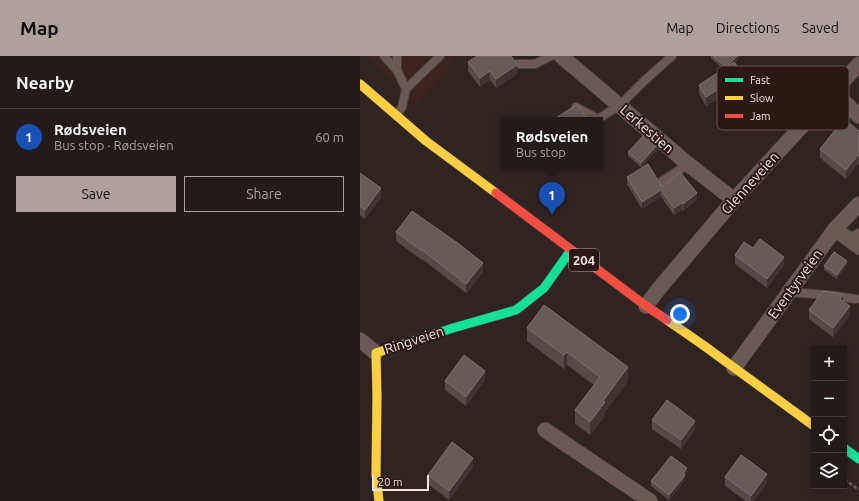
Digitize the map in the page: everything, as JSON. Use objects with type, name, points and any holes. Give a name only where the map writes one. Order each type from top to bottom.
[{"type":"main road","name":"204","points":[[360,84],[426,141],[646,306],[811,424]]},
{"type":"main road","name":"Ringveien","points":[[379,501],[376,474],[378,397],[376,353],[453,328],[516,310],[544,288],[571,250]]},
{"type":"main road","points":[[847,450],[859,459]]},
{"type":"street","name":"Lerkestien","points":[[561,56],[688,164],[734,200]]},
{"type":"street","name":"Glenneveien","points":[[849,75],[859,64]]},
{"type":"street","points":[[849,106],[859,116]]},
{"type":"street","name":"Glenneveien","points":[[646,306],[734,200],[799,130]]},
{"type":"street","name":"Eventyrveien","points":[[734,368],[835,229],[859,204]]},
{"type":"street","points":[[835,229],[855,239]]},
{"type":"street","points":[[360,340],[376,353]]},
{"type":"street","points":[[545,430],[650,501]]},
{"type":"lane","points":[[384,56],[398,70]]},
{"type":"lane","points":[[397,56],[398,70],[406,89]]},
{"type":"lane","points":[[396,116],[402,107],[406,89],[440,56]]},
{"type":"lane","points":[[517,64],[535,64],[551,56]]},
{"type":"lane","points":[[601,117],[620,105],[672,56]]},
{"type":"lane","points":[[576,107],[594,117]]},
{"type":"lane","points":[[660,182],[688,164]]},
{"type":"lane","points":[[789,292],[827,294],[856,299]]},
{"type":"path","points":[[847,481],[859,490]]},
{"type":"shaded area","points":[[367,56],[458,56],[416,107]]},
{"type":"building","points":[[477,56],[511,56],[517,65],[496,79],[490,71],[480,78],[468,62]]},
{"type":"building","points":[[713,56],[737,56],[727,66],[725,66]]},
{"type":"building","points":[[734,62],[736,64],[736,66],[728,66]]},
{"type":"building","points":[[717,73],[717,90],[706,97],[699,85]]},
{"type":"building","points":[[578,105],[586,117],[558,117]]},
{"type":"building","points":[[849,123],[859,131],[859,156],[858,155],[846,170],[820,149],[835,130],[849,130]]},
{"type":"building","points":[[645,134],[657,145],[641,163],[628,152]]},
{"type":"building","points":[[648,164],[662,187],[680,172],[697,193],[683,204],[682,203],[674,208],[661,190],[642,202],[627,177]]},
{"type":"building","points":[[360,173],[381,188],[365,210],[360,206]]},
{"type":"building","points":[[412,211],[483,263],[466,284],[396,232]]},
{"type":"building","points":[[760,239],[784,257],[767,279],[735,255],[744,242],[753,248]]},
{"type":"building","points":[[834,252],[847,261],[837,275],[824,266]]},
{"type":"building","points":[[823,291],[843,295],[840,299],[850,306],[833,328],[809,310]]},
{"type":"building","points":[[544,305],[628,367],[603,401],[605,402],[590,422],[575,410],[600,377],[567,352],[564,355],[527,328]]},
{"type":"building","points":[[464,355],[485,371],[466,397],[445,381]]},
{"type":"building","points":[[667,400],[695,421],[681,440],[652,420]]},
{"type":"building","points":[[452,442],[473,458],[449,491],[428,475]]},
{"type":"building","points":[[741,455],[767,474],[751,496],[725,477]]},
{"type":"building","points":[[671,456],[687,468],[683,473],[685,475],[669,495],[651,481]]},
{"type":"traffic: fast","points":[[385,350],[516,310],[544,288],[571,250]]},
{"type":"traffic: fast","points":[[847,450],[859,459]]},
{"type":"traffic: slow","points":[[360,84],[426,141],[496,193]]},
{"type":"traffic: slow","points":[[667,320],[811,424]]},
{"type":"traffic: slow","points":[[379,501],[376,474],[376,353],[385,350]]},
{"type":"traffic: jam","points":[[496,193],[646,306],[667,320]]},
{"type":"place","name":"Rødsveien","points":[[552,215]]}]
